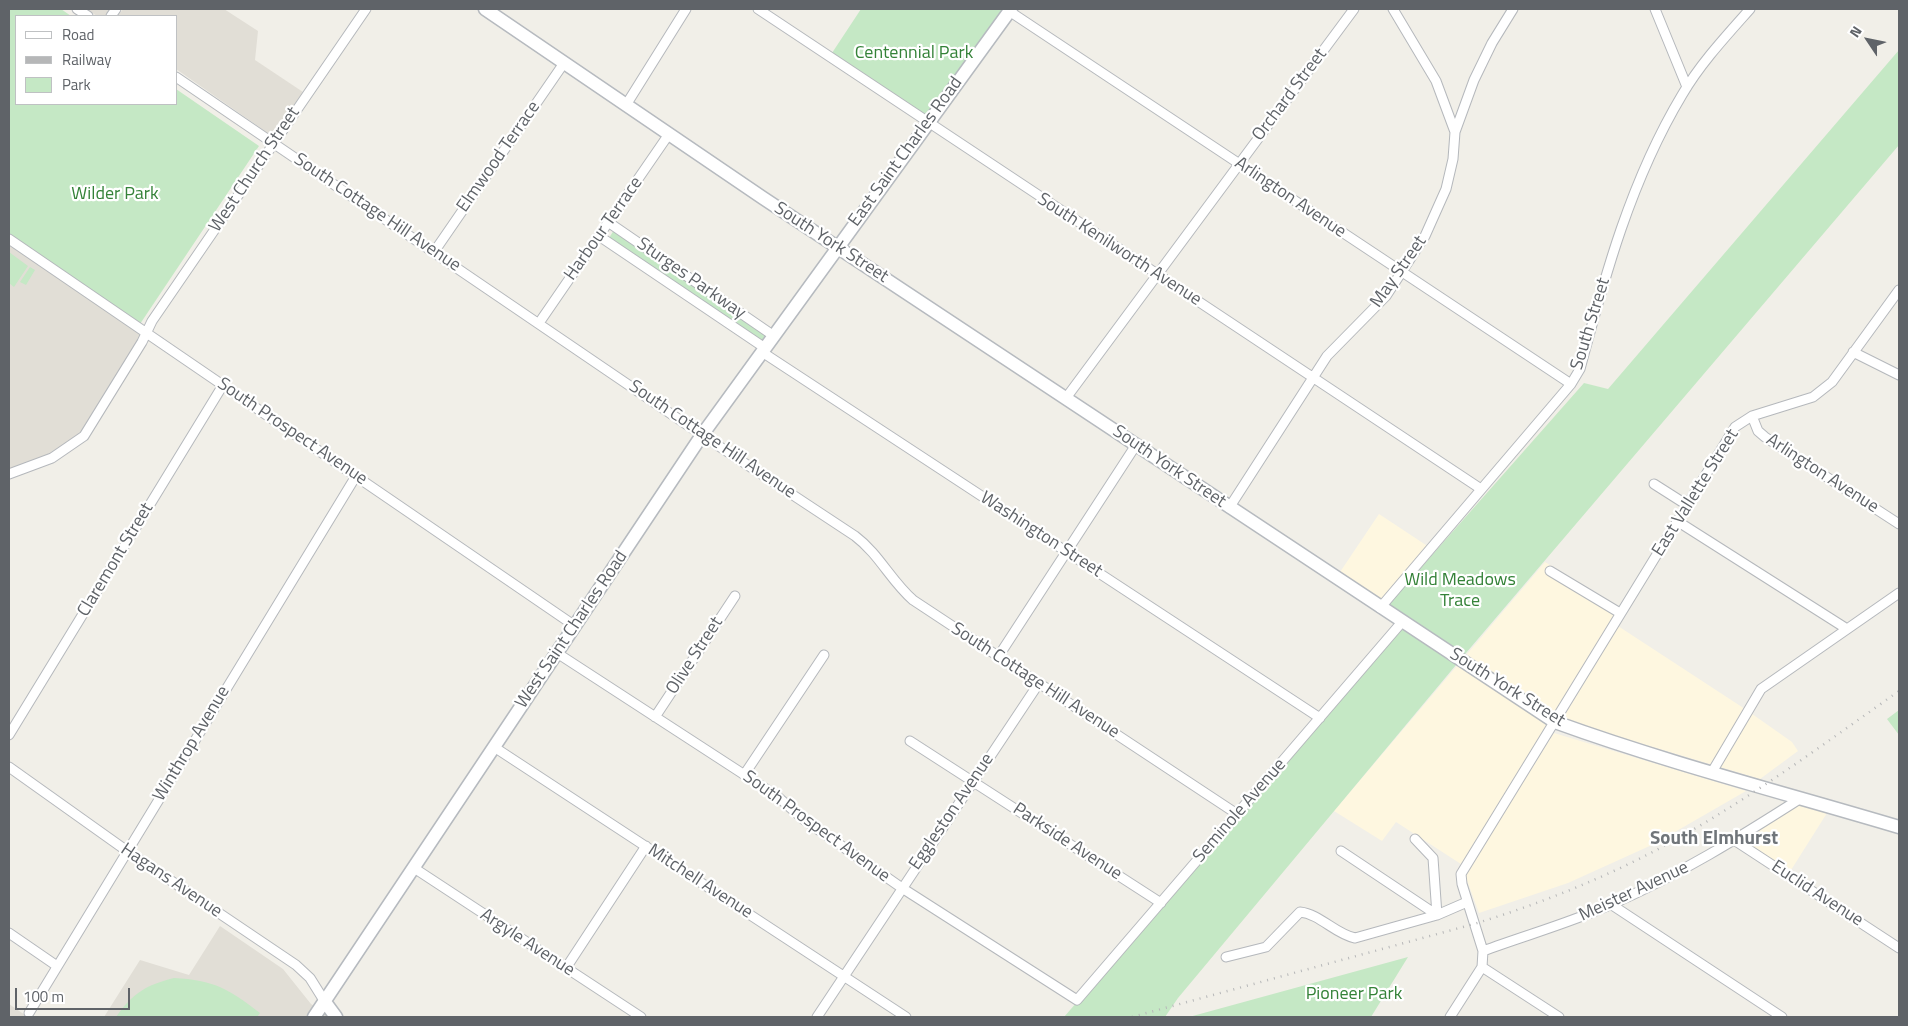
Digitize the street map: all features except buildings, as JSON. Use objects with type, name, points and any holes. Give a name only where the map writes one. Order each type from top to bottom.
[{"type":"main road","name":"South York Street","points":[[485,9],[1229,508],[1555,722],[1598,738],[1899,827]]},
{"type":"main road","name":"East Saint Charles Road","points":[[838,247],[1010,10]]},
{"type":"main road","name":"West Saint Charles Road","points":[[314,1017],[702,436],[838,247]]},
{"type":"main road","points":[[325,1002],[336,1017]]},
{"type":"street","name":"West Church Street","points":[[9,474],[52,458],[84,436],[147,333],[152,321],[366,9]]},
{"type":"street","points":[[626,105],[686,9]]},
{"type":"street","name":"South Kenilworth Avenue","points":[[758,9],[927,123],[1481,489]]},
{"type":"street","name":"Orchard Street","points":[[1066,398],[1354,9]]},
{"type":"street","points":[[1393,9],[1432,74],[1455,132]]},
{"type":"street","name":"May Street","points":[[1229,508],[1313,378],[1337,345],[1378,306],[1403,272],[1425,236],[1446,189],[1453,160],[1455,132],[1484,56],[1513,9]]},
{"type":"street","points":[[1655,9],[1687,87]]},
{"type":"street","name":"South Street","points":[[1380,608],[1571,384],[1580,369],[1598,300],[1630,204],[1657,142],[1687,87],[1750,9]]},
{"type":"street","name":"Arlington Avenue","points":[[1010,10],[1571,384]]},
{"type":"street","name":"Elmwood Terrace","points":[[434,252],[564,63]]},
{"type":"street","name":"South Cottage Hill Avenue","points":[[178,78],[702,436],[855,536],[872,550],[897,584],[913,600],[1237,814]]},
{"type":"street","name":"Harbour Terrace","points":[[539,323],[669,134]]},
{"type":"street","name":"Sturges Parkway","points":[[608,222],[774,336]]},
{"type":"street","name":"Sturges Parkway","points":[[599,236],[764,350]]},
{"type":"street","name":"South Prospect Avenue","points":[[9,239],[575,626]]},
{"type":"street","name":"East Vallette Street","points":[[1483,952],[1467,902],[1461,874],[1735,427],[1752,416],[1813,397],[1832,382],[1899,290]]},
{"type":"street","name":"Washington Street","points":[[764,350],[1320,718]]},
{"type":"street","points":[[1853,352],[1899,375]]},
{"type":"street","name":"Claremont Street","points":[[9,735],[223,385]]},
{"type":"street","name":"Arlington Avenue","points":[[1752,416],[1758,431],[1765,437],[1899,524]]},
{"type":"street","points":[[998,657],[1136,445]]},
{"type":"street","name":"Winthrop Avenue","points":[[28,1013],[356,476]]},
{"type":"street","points":[[1654,484],[1687,505]]},
{"type":"street","points":[[1677,521],[1847,630]]},
{"type":"street","points":[[1550,571],[1620,613]]},
{"type":"street","points":[[1712,772],[1761,689],[1899,593]]},
{"type":"street","name":"Olive Street","points":[[655,717],[735,596]]},
{"type":"street","name":"Seminole Avenue","points":[[1077,1000],[1402,622]]},
{"type":"street","name":"South Prospect Avenue","points":[[557,653],[777,796],[803,819],[902,888],[1077,1000]]},
{"type":"street","points":[[744,775],[824,655]]},
{"type":"street","name":"Eggleston Avenue","points":[[817,1017],[1038,683]]},
{"type":"street","name":"Parkside Avenue","points":[[910,741],[1161,903]]},
{"type":"street","name":"Mitchell Avenue","points":[[494,747],[906,1017]]},
{"type":"street","name":"Hagans Avenue","points":[[9,767],[127,851],[296,965],[310,978],[325,1002]]},
{"type":"street","name":"Meister Avenue","points":[[1483,952],[1612,905],[1676,874],[1801,798]]},
{"type":"street","points":[[1415,839],[1433,858],[1437,915]]},
{"type":"street","name":"Euclid Avenue","points":[[1734,840],[1899,948]]},
{"type":"street","points":[[566,968],[646,846]]},
{"type":"street","points":[[1341,851],[1437,915]]},
{"type":"street","name":"Argyle Avenue","points":[[414,868],[641,1017]]},
{"type":"street","points":[[1226,957],[1266,946],[1300,912],[1307,912],[1346,936],[1356,938],[1437,915],[1467,902]]},
{"type":"street","points":[[1612,905],[1782,1017]]},
{"type":"street","points":[[9,933],[57,966]]},
{"type":"street","points":[[1450,1017],[1482,967],[1483,952]]},
{"type":"street","points":[[1482,967],[1559,1017]]},
{"type":"shaded area","points":[[86,9],[111,9],[107,15],[95,15]]},
{"type":"shaded area","points":[[123,9],[224,9],[258,31],[255,60],[303,92],[272,136],[178,70],[178,15],[119,15]]},
{"type":"shaded area","points":[[9,239],[147,333],[93,423],[69,449],[9,474]]},
{"type":"shaded area","points":[[1379,514],[1435,551],[1387,606],[1338,575]]},
{"type":"shaded area","points":[[1545,562],[1621,608],[1464,866],[1396,822],[1382,841],[1334,811]]},
{"type":"shaded area","points":[[1618,626],[1745,709],[1792,742],[1798,751],[1760,779],[1562,720]]},
{"type":"shaded area","points":[[1554,733],[1746,791],[1654,844],[1568,883],[1479,913],[1465,875]]},
{"type":"shaded area","points":[[1794,804],[1827,813],[1786,878],[1734,844]]},
{"type":"shaded area","points":[[220,926],[283,969],[311,1004],[331,1017],[104,1017],[140,960],[189,975]]},
{"type":"shaded area","points":[[9,1004],[28,1017],[9,1017]]},
{"type":"green space","name":"Wilder Park","points":[[9,9],[61,9],[70,15],[15,15],[15,105],[178,105],[178,90],[259,146],[140,324],[9,234]]},
{"type":"green space","name":"Centennial Park","points":[[861,9],[1004,9],[925,117],[832,53]]},
{"type":"green space","name":"Wild Meadows Trace","points":[[1899,50],[1899,145],[1466,653],[1178,998],[1165,1017],[1064,1017],[1408,620],[1387,606],[1584,383],[1608,389]]},
{"type":"green space","points":[[614,230],[766,334],[761,342],[609,238]]},
{"type":"green space","points":[[9,252],[28,266],[14,287],[9,283]]},
{"type":"green space","points":[[30,267],[35,270],[26,285],[20,282]]},
{"type":"green space","points":[[1899,710],[1899,735],[1887,719]]},
{"type":"green space","name":"Pioneer Park","points":[[1408,957],[1371,1017],[1189,1017]]},
{"type":"green space","points":[[174,978],[200,981],[220,987],[260,1013],[257,1017],[116,1017],[128,1002],[141,991]]},
{"type":"railway","points":[[1132,1017],[1474,924],[1581,886],[1657,850],[1738,802],[1899,691]]},
{"type":"district","name":"South Elmhurst","points":[[1714,839]]}]
